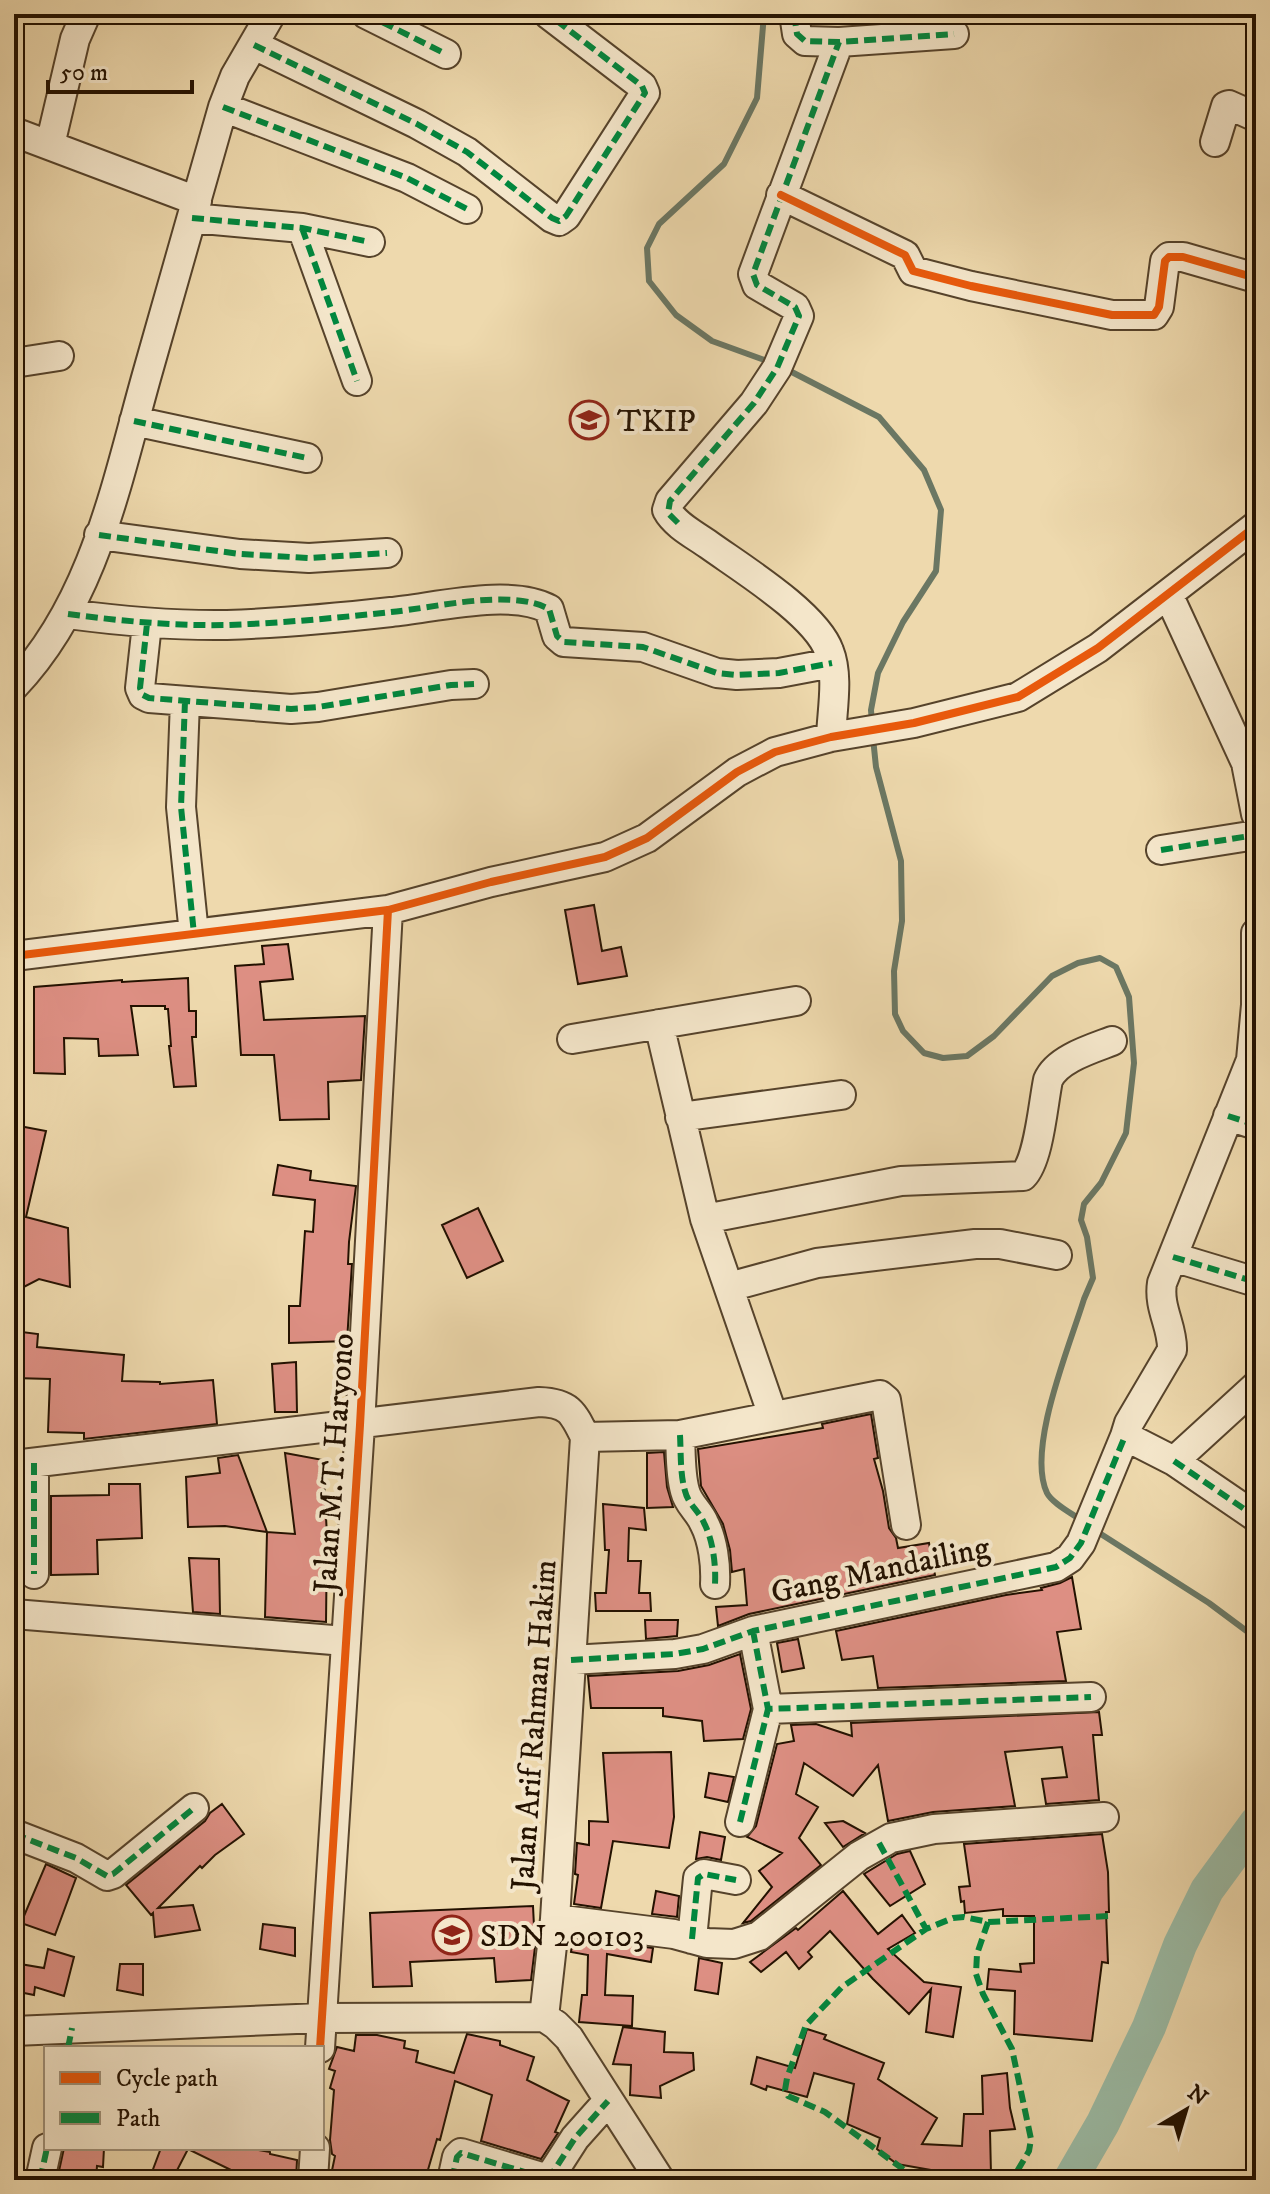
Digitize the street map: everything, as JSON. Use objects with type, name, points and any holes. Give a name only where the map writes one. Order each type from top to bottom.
[{"type":"street","points":[[50,145],[75,39],[86,14]]},
{"type":"street","points":[[14,686],[44,652],[84,582],[134,421],[223,107],[235,76],[271,14]]},
{"type":"street","points":[[366,14],[446,54]]},
{"type":"street","points":[[254,45],[417,124],[467,152],[559,221],[566,216],[645,93],[642,86],[548,14]]},
{"type":"street","points":[[794,14],[797,34],[802,40],[839,42],[954,34]]},
{"type":"street","points":[[839,42],[754,266],[753,279],[757,285],[795,307],[799,316],[777,368],[754,403],[670,501],[668,513],[757,577],[789,604],[825,642],[832,663],[840,735]]},
{"type":"street","points":[[1215,142],[1226,106],[1256,117]]},
{"type":"street","points":[[223,107],[407,178],[467,209]]},
{"type":"street","points":[[14,132],[194,209],[370,242]]},
{"type":"street","points":[[781,195],[905,255],[913,271],[1112,315],[1153,316],[1157,313],[1165,261],[1169,257],[1195,260],[1256,278]]},
{"type":"street","points":[[302,228],[357,381]]},
{"type":"street","points":[[14,363],[59,356]]},
{"type":"street","points":[[134,421],[307,458]]},
{"type":"street","points":[[14,956],[388,910],[491,882],[605,857],[647,838],[758,759],[793,746],[997,705],[1018,697],[1098,648],[1256,526]]},
{"type":"street","points":[[99,535],[240,554],[309,558],[387,553]]},
{"type":"street","points":[[1168,594],[1246,763],[1256,814]]},
{"type":"street","points":[[68,614],[147,624],[226,625],[505,601],[549,609],[558,639],[564,642],[643,647],[717,673],[748,676],[832,663]]},
{"type":"street","points":[[147,624],[141,692],[149,698],[256,708],[318,707],[474,684]]},
{"type":"street","points":[[185,701],[181,807],[194,934]]},
{"type":"street","points":[[1161,850],[1256,835]]},
{"type":"street","name":"Jalan M.T. Haryono","points":[[320,2046],[360,1425],[388,910]]},
{"type":"street","name":"Gang Mandailing","points":[[571,1660],[675,1654],[703,1649],[753,1631],[1056,1567],[1070,1558],[1081,1543],[1094,1514],[1129,1423],[1172,1350],[1161,1294],[1165,1274],[1251,1060],[1256,1005],[1256,933]]},
{"type":"street","points":[[572,1039],[796,1001]]},
{"type":"street","points":[[659,1024],[705,1219],[773,1416]]},
{"type":"street","points":[[705,1219],[901,1181],[1023,1176],[1030,1168],[1052,1071],[1112,1041]]},
{"type":"street","points":[[680,1117],[841,1095]]},
{"type":"street","points":[[1228,1116],[1256,1125]]},
{"type":"street","points":[[729,1287],[817,1263],[975,1244],[1000,1244],[1057,1255]]},
{"type":"street","points":[[1173,1257],[1256,1282]]},
{"type":"street","points":[[1174,1461],[1256,1386]]},
{"type":"street","points":[[34,1574],[24,1464],[539,1402],[554,1403],[573,1413],[585,1437],[680,1435],[869,1396],[882,1396],[886,1400],[906,1525]]},
{"type":"street","points":[[680,1435],[684,1487],[708,1532],[715,1584]]},
{"type":"street","points":[[1125,1436],[1174,1461],[1256,1517]]},
{"type":"street","name":"Jalan Arif Rahman Hakim","points":[[544,2017],[555,1919],[585,1437]]},
{"type":"street","points":[[14,1614],[345,1641]]},
{"type":"street","points":[[740,1822],[768,1709],[753,1631]]},
{"type":"street","points":[[768,1709],[1091,1697]]},
{"type":"street","points":[[14,1834],[110,1875],[194,1808]]},
{"type":"street","points":[[555,1919],[674,1934],[707,1943],[734,1944],[759,1936],[859,1856],[891,1838],[934,1829],[1104,1817]]},
{"type":"street","points":[[692,1939],[700,1876],[704,1874],[736,1880]]},
{"type":"street","points":[[14,2031],[70,2038],[321,2018],[544,2017],[569,2038],[656,2174]]},
{"type":"street","points":[[452,2180],[457,2157],[461,2153],[548,2180],[575,2138],[608,2101]]},
{"type":"street","points":[[40,2180],[47,2150]]},
{"type":"street","points":[[313,2180],[315,2150]]},
{"type":"building","points":[[594,905],[602,951],[621,947],[627,976],[578,984],[565,910]]},
{"type":"building","points":[[288,944],[293,979],[260,982],[264,1020],[365,1016],[361,1080],[328,1082],[329,1119],[280,1120],[274,1055],[241,1055],[235,966],[264,964],[262,946]]},
{"type":"building","points":[[188,978],[189,1011],[196,1011],[196,1037],[192,1037],[196,1086],[174,1087],[168,1009],[165,1006],[131,1006],[138,1055],[99,1056],[98,1039],[64,1038],[65,1074],[34,1073],[34,987]]},
{"type":"building","points":[[14,1125],[46,1131],[26,1217],[68,1228],[70,1287],[39,1279],[14,1292]]},
{"type":"building","points":[[278,1165],[311,1171],[310,1180],[356,1186],[349,1242],[348,1264],[352,1264],[347,1341],[289,1343],[289,1306],[300,1306],[305,1231],[313,1232],[315,1200],[273,1195]]},
{"type":"building","points":[[478,1208],[503,1261],[467,1278],[442,1225]]},
{"type":"building","points":[[14,1331],[38,1334],[37,1347],[124,1355],[122,1381],[160,1384],[213,1380],[217,1424],[84,1439],[84,1433],[48,1432],[50,1379],[14,1378]]},
{"type":"building","points":[[296,1362],[297,1412],[275,1412],[272,1364]]},
{"type":"building","points":[[871,1414],[878,1458],[874,1459],[889,1528],[898,1548],[929,1543],[935,1575],[749,1614],[718,1626],[716,1607],[747,1605],[744,1569],[732,1572],[723,1524],[701,1486],[698,1449],[823,1428],[822,1424]]},
{"type":"building","points":[[664,1452],[667,1487],[673,1507],[647,1508],[647,1453]]},
{"type":"building","points":[[285,1453],[323,1460],[327,1536],[326,1622],[265,1617],[267,1532],[295,1534]]},
{"type":"building","points":[[238,1455],[267,1532],[225,1526],[188,1527],[186,1477],[220,1473],[218,1458]]},
{"type":"building","points":[[109,1484],[140,1484],[142,1538],[97,1540],[98,1574],[51,1575],[51,1496],[109,1495]]},
{"type":"building","points":[[603,1504],[644,1508],[646,1530],[629,1528],[628,1561],[641,1561],[639,1593],[650,1593],[651,1611],[596,1611],[595,1593],[606,1593],[609,1550],[605,1550]]},
{"type":"building","points":[[189,1558],[219,1559],[220,1614],[193,1612]]},
{"type":"building","points":[[1072,1577],[1081,1629],[1057,1632],[1066,1681],[878,1688],[873,1656],[842,1660],[836,1631],[1042,1590]]},
{"type":"building","points":[[645,1620],[678,1620],[677,1636],[646,1639]]},
{"type":"building","points":[[798,1639],[804,1668],[782,1672],[777,1643]]},
{"type":"building","points":[[740,1654],[751,1709],[743,1739],[704,1741],[702,1721],[663,1716],[663,1708],[591,1708],[588,1676],[678,1671],[709,1665]]},
{"type":"building","points":[[1099,1712],[1102,1735],[1093,1735],[1099,1800],[1046,1804],[1042,1779],[1067,1777],[1062,1747],[1005,1752],[1015,1806],[933,1812],[888,1821],[878,1765],[853,1796],[804,1763],[796,1794],[818,1807],[799,1838],[821,1865],[751,1921],[743,1923],[772,1887],[759,1871],[782,1853],[747,1837],[756,1826],[777,1744],[794,1741],[791,1725],[816,1724],[852,1736],[851,1723]]},
{"type":"building","points":[[671,1752],[674,1817],[669,1848],[613,1841],[601,1908],[574,1904],[578,1875],[575,1874],[577,1843],[589,1845],[589,1821],[608,1822],[603,1753]]},
{"type":"building","points":[[709,1773],[734,1777],[728,1802],[705,1797]]},
{"type":"building","points":[[222,1804],[244,1834],[202,1868],[200,1866],[158,1908],[193,1905],[200,1930],[155,1937],[153,1913],[151,1915],[126,1885]]},
{"type":"building","points":[[843,1821],[865,1833],[843,1847],[825,1823]]},
{"type":"building","points":[[700,1832],[725,1837],[721,1860],[707,1857],[696,1859]]},
{"type":"building","points":[[1102,1834],[1108,1872],[1108,1963],[1102,1962],[1092,2041],[1014,2034],[1015,1991],[987,1989],[989,1969],[1021,1972],[1020,1964],[1034,1963],[1034,1916],[1003,1916],[1003,1909],[965,1913],[959,1887],[970,1886],[964,1844]]},
{"type":"building","points":[[910,1851],[925,1884],[890,1906],[864,1874],[897,1854]]},
{"type":"building","points":[[46,1864],[76,1878],[55,1935],[21,1923]]},
{"type":"building","points":[[656,1891],[679,1896],[677,1917],[652,1914]]},
{"type":"building","points":[[843,1891],[878,1934],[902,1915],[915,1933],[888,1949],[924,1982],[961,1987],[953,2037],[926,2032],[931,1989],[909,2014],[830,1931],[808,1952],[812,1957],[799,1969],[786,1952],[761,1972],[750,1962],[796,1928],[798,1930]]},
{"type":"building","name":"SDN 200103","points":[[533,1906],[535,1947],[531,1980],[496,1982],[494,1958],[410,1962],[412,1986],[373,1987],[370,1913]]},
{"type":"building","points":[[263,1924],[295,1928],[295,1956],[260,1949]]},
{"type":"building","points":[[573,1938],[653,1948],[651,1962],[607,1954],[605,1995],[633,1996],[632,2026],[579,2022],[582,1995],[587,1995],[588,1955],[571,1952]]},
{"type":"building","points":[[48,1949],[74,1957],[64,1996],[35,1987],[34,1995],[14,1991],[14,1963],[44,1968]]},
{"type":"building","points":[[699,1958],[722,1963],[718,1994],[695,1990]]},
{"type":"building","points":[[120,1964],[143,1964],[143,1995],[117,1990]]},
{"type":"building","points":[[623,2027],[665,2032],[664,2052],[693,2053],[694,2070],[660,2086],[661,2098],[630,2095],[631,2065],[613,2064]]},
{"type":"building","points":[[807,2029],[884,2063],[878,2079],[937,2118],[922,2144],[962,2146],[964,2114],[983,2114],[982,2076],[1007,2073],[1015,2129],[990,2131],[991,2174],[948,2173],[897,2164],[877,2149],[880,2138],[847,2124],[854,2084],[814,2073],[807,2097],[767,2086],[766,2090],[751,2084],[757,2057],[795,2068]]},
{"type":"building","points":[[467,2034],[500,2041],[500,2045],[534,2057],[527,2080],[569,2101],[555,2132],[558,2133],[541,2159],[481,2141],[492,2095],[455,2081],[440,2140],[437,2139],[425,2180],[330,2180],[335,2156],[330,2140],[334,2090],[330,2088],[335,2071],[329,2069],[337,2047],[354,2051],[356,2035],[377,2035],[405,2041],[404,2048],[418,2051],[416,2062],[454,2073]]},
{"type":"building","points":[[64,2150],[104,2150],[103,2167],[97,2166],[96,2180],[57,2180]]},
{"type":"building","points":[[160,2150],[187,2150],[172,2180],[149,2180]]},
{"type":"building","points":[[190,2150],[258,2150],[297,2160],[296,2180],[263,2180],[233,2171]]},
{"type":"waterway","points":[[764,14],[757,98],[724,164],[659,224],[647,248],[649,281],[676,315],[712,341],[770,362]]},
{"type":"waterway","points":[[784,368],[879,417],[924,470],[941,510],[936,571],[903,622],[878,673],[871,710],[872,723]]},
{"type":"waterway","points":[[873,738],[876,767],[901,861],[902,921],[894,971],[895,1014],[903,1031],[924,1053],[943,1058],[967,1056],[994,1036],[1052,976],[1078,963],[1100,958],[1116,967],[1129,997],[1134,1063],[1126,1133],[1101,1183],[1084,1204],[1081,1220],[1087,1237],[1093,1278],[1052,1397],[1042,1451],[1042,1474],[1049,1497],[1081,1520]]},
{"type":"waterway","points":[[1093,1529],[1209,1603],[1256,1638]]},
{"type":"waterway","points":[[1070,2180],[1103,2123],[1149,2027],[1180,1945],[1207,1890],[1256,1823]]},
{"type":"marked path","points":[[366,14],[446,54]]},
{"type":"marked path","points":[[254,45],[417,124],[467,152],[559,221],[566,216],[645,93],[642,86],[548,14]]},
{"type":"marked path","points":[[794,14],[797,34],[805,41],[839,42],[954,34]]},
{"type":"marked path","points":[[678,523],[668,513],[670,501],[754,403],[777,368],[799,316],[795,307],[757,285],[753,274],[839,42]]},
{"type":"marked path","points":[[223,107],[407,178],[467,209]]},
{"type":"marked path","points":[[192,218],[302,228],[370,242]]},
{"type":"marked path","points":[[302,228],[357,381]]},
{"type":"marked path","points":[[134,421],[307,458]]},
{"type":"marked path","points":[[99,535],[240,554],[309,558],[387,553]]},
{"type":"marked path","points":[[68,614],[187,625],[227,625],[289,622],[472,601],[514,600],[549,609],[557,636],[564,642],[643,647],[717,673],[779,673],[832,663]]},
{"type":"marked path","points":[[147,624],[140,688],[143,695],[149,698],[291,709],[474,684]]},
{"type":"marked path","points":[[185,701],[181,807],[194,934]]},
{"type":"marked path","points":[[1161,850],[1256,835]]},
{"type":"marked path","points":[[1228,1116],[1256,1125]]},
{"type":"marked path","points":[[1173,1257],[1256,1282]]},
{"type":"marked path","points":[[680,1435],[683,1484],[686,1496],[710,1537],[715,1584]]},
{"type":"marked path","points":[[571,1660],[675,1654],[703,1649],[753,1631],[1056,1567],[1070,1558],[1081,1543],[1125,1436]]},
{"type":"marked path","points":[[1174,1461],[1256,1517]]},
{"type":"marked path","points":[[34,1463],[34,1574]]},
{"type":"marked path","points":[[753,1631],[768,1709],[1091,1697]]},
{"type":"marked path","points":[[740,1822],[768,1709]]},
{"type":"marked path","points":[[14,1834],[76,1858],[107,1876],[194,1808]]},
{"type":"marked path","points":[[879,1843],[926,1929]]},
{"type":"marked path","points":[[692,1939],[698,1878],[704,1874],[736,1880]]},
{"type":"marked path","points":[[918,2180],[825,2112],[788,2096],[785,2090],[787,2078],[806,2025],[842,1987],[926,1929],[953,1918],[988,1922],[1110,1916]]},
{"type":"marked path","points":[[988,1922],[977,1954],[976,1974],[1012,2049],[1031,2139],[1029,2151],[1012,2180]]},
{"type":"marked path","points":[[68,2046],[72,2028]]},
{"type":"marked path","points":[[548,2180],[575,2138],[608,2101]]},
{"type":"marked path","points":[[40,2180],[47,2150]]},
{"type":"marked path","points":[[452,2180],[457,2157],[461,2153],[548,2179]]},
{"type":"cycle path","points":[[781,195],[905,255],[913,271],[1112,315],[1154,315],[1159,307],[1165,261],[1169,257],[1183,257],[1256,278]]},
{"type":"cycle path","points":[[14,956],[388,910],[491,882],[605,857],[647,838],[737,772],[775,752],[831,737],[914,723],[1018,697],[1098,648],[1256,526]]},
{"type":"cycle path","points":[[320,2046],[360,1425],[388,910]]},
{"type":"place","name":"TKIP","points":[[589,420]]},
{"type":"place","name":"SDN 200103","points":[[452,1935]]}]
